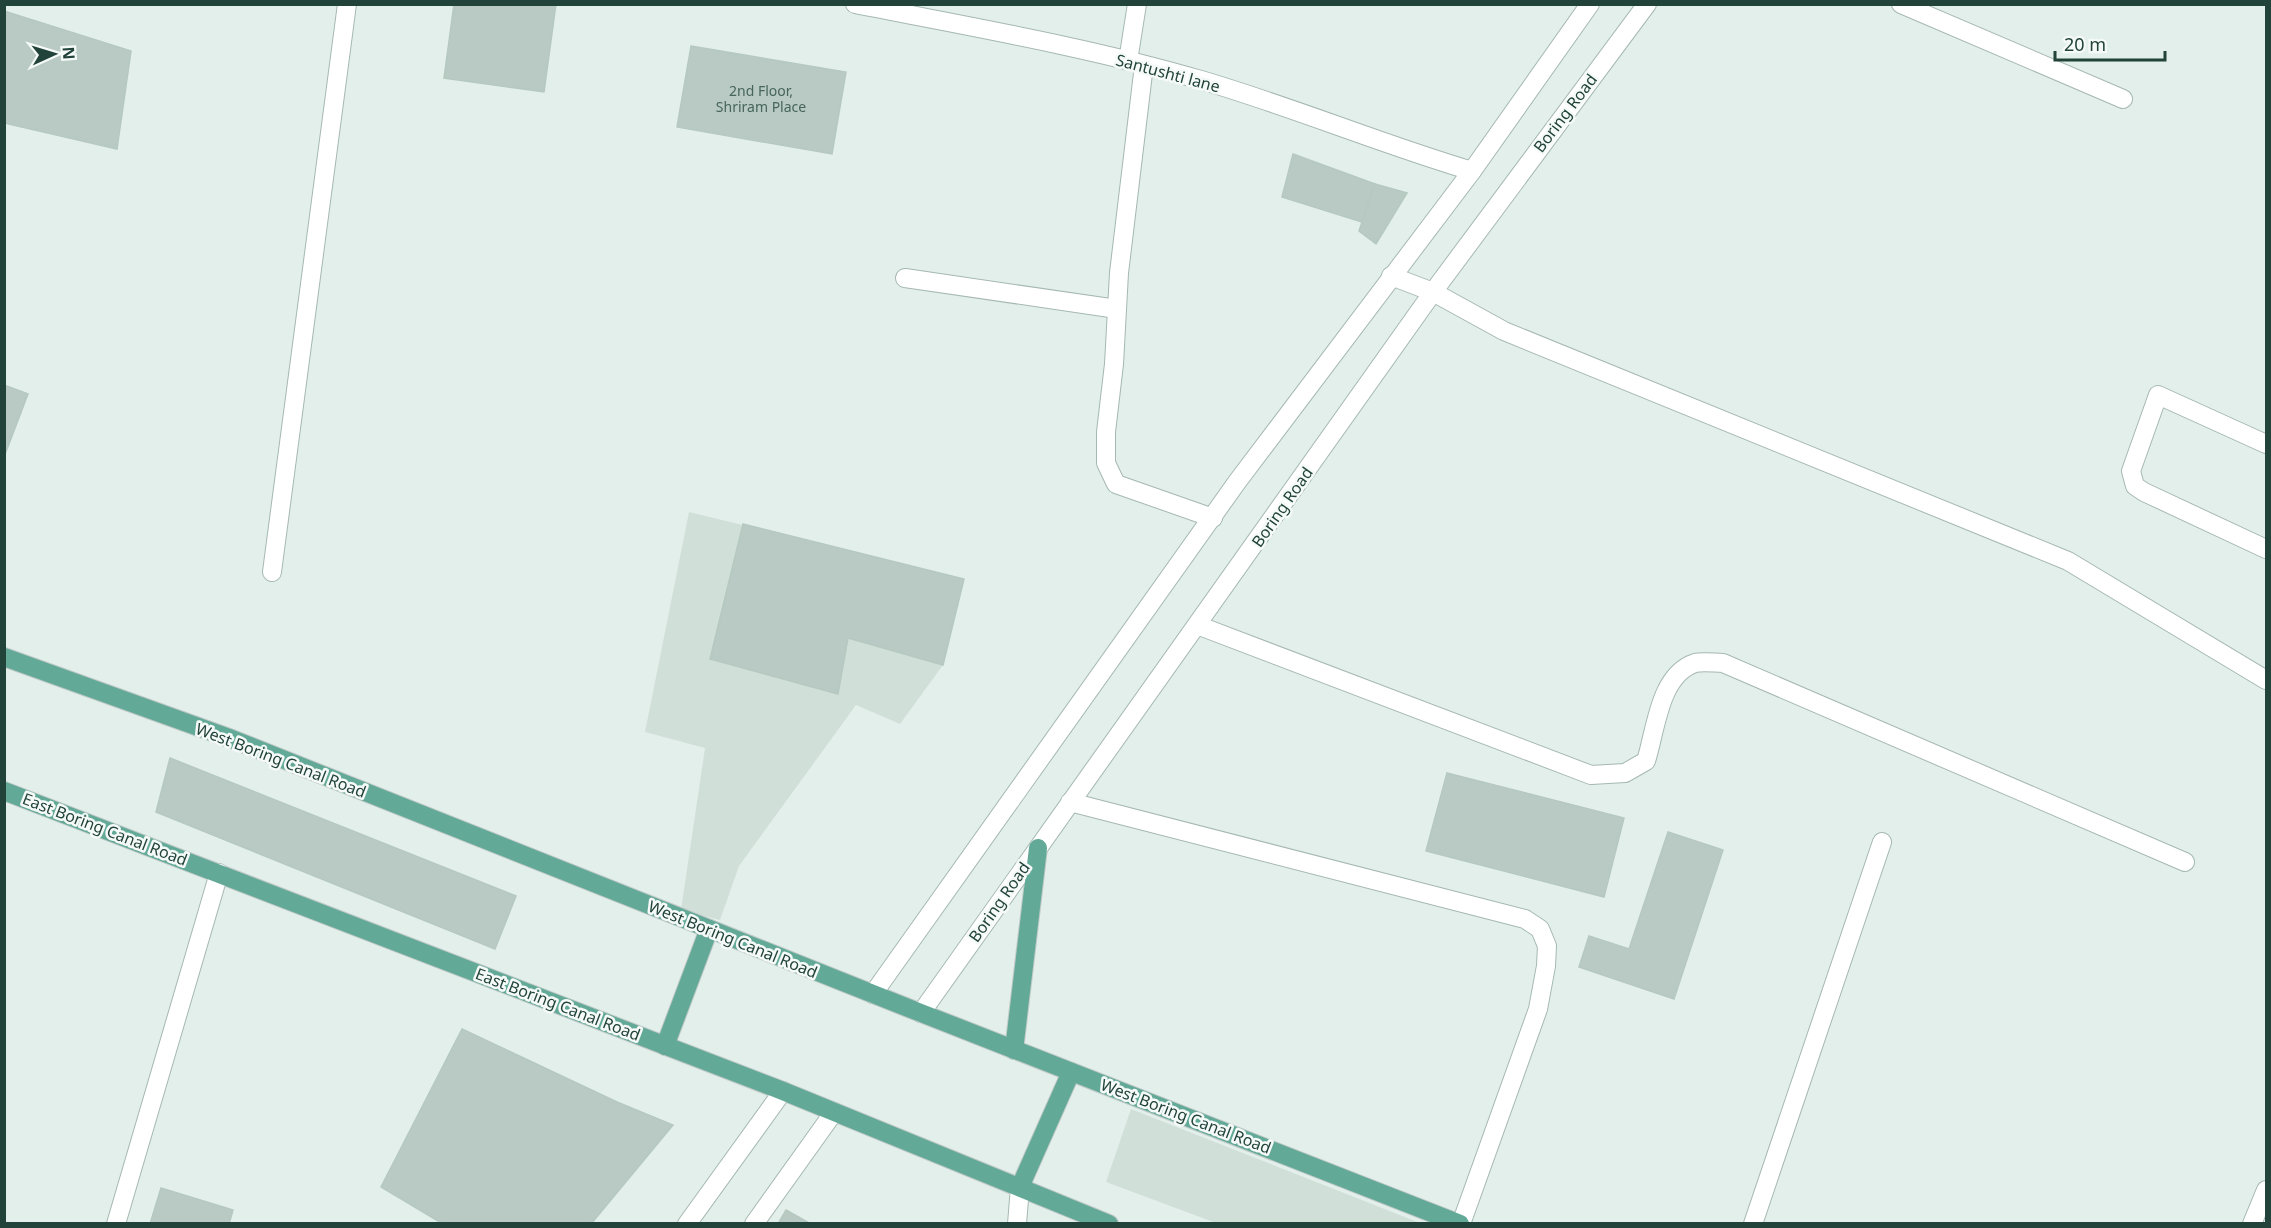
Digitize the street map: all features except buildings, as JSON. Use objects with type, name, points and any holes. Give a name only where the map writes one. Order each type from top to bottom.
[{"type":"main road","name":"West Boring Canal Road","points":[[4,657],[232,739],[1014,1050],[1461,1224]]},
{"type":"main road","name":"East Boring Canal Road","points":[[4,791],[783,1091],[1109,1224]]},
{"type":"main road","points":[[1014,1050],[1038,848]]},
{"type":"main road","points":[[665,1046],[709,929]]},
{"type":"main road","points":[[1020,1187],[1071,1071]]},
{"type":"street","points":[[272,572],[347,4]]},
{"type":"street","name":"Santushti lane","points":[[855,4],[1136,63],[1242,93],[1393,147],[1472,171]]},
{"type":"street","points":[[1137,4],[1136,63],[1114,364],[1106,432],[1106,463],[1116,484],[1213,518]]},
{"type":"street","points":[[873,994],[1237,482],[1472,171],[1590,4]]},
{"type":"street","name":"Boring Road","points":[[921,1013],[1434,292],[1647,4]]},
{"type":"street","points":[[1901,4],[2123,99]]},
{"type":"street","points":[[1391,276],[1434,292],[1504,331],[2068,561],[2266,680]]},
{"type":"street","points":[[905,278],[1117,309]]},
{"type":"street","points":[[2266,444],[2158,395],[2131,471],[2135,486],[2144,492],[2266,549]]},
{"type":"street","points":[[1197,625],[1591,774],[1625,773],[1646,761],[1665,695],[1676,673],[1696,663],[1723,663],[2185,862]]},
{"type":"street","points":[[1070,802],[1525,919],[1540,929],[1547,946],[1546,966],[1538,1009],[1461,1224]]},
{"type":"street","points":[[1753,1224],[1882,842]]},
{"type":"street","points":[[116,1224],[219,873]]},
{"type":"street","points":[[687,1224],[783,1091]]},
{"type":"street","points":[[754,1224],[834,1112]]},
{"type":"street","points":[[1017,1224],[1020,1187]]},
{"type":"street","points":[[2252,1224],[2266,1190]]},
{"type":"shaded area","points":[[689,512],[964,579],[943,665],[900,724],[856,705],[739,866],[720,920],[681,910],[705,748],[645,732]]},
{"type":"shaded area","points":[[1131,1109],[1420,1223],[1216,1223],[1106,1182]]}]
